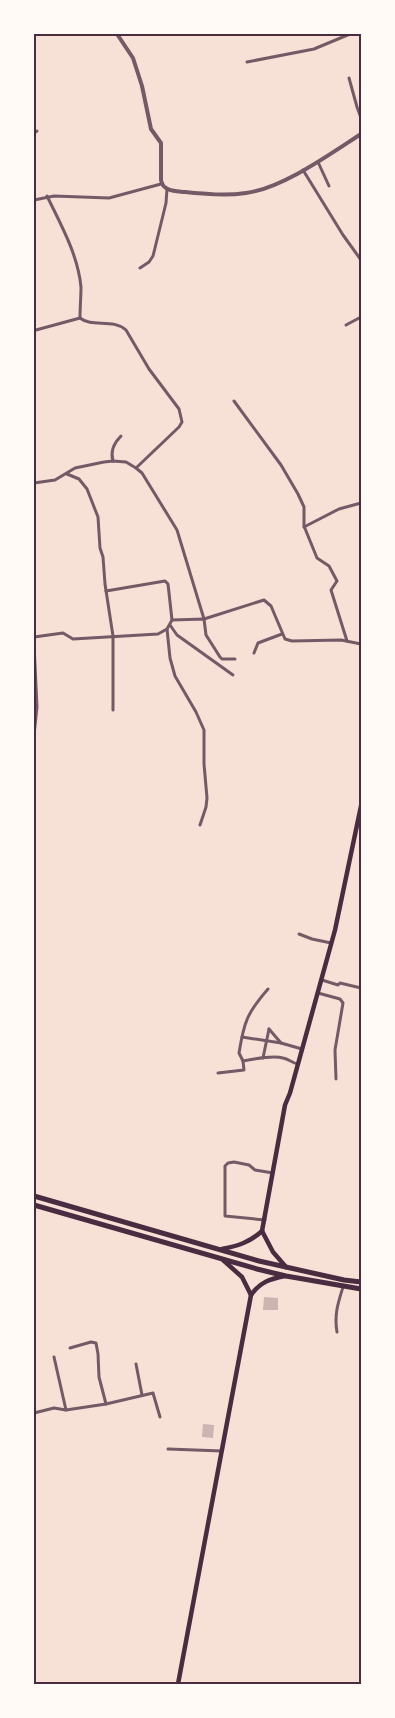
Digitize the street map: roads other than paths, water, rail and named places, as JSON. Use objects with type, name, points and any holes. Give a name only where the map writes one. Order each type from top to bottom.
[{"type":"main road","points":[[220,1250],[242,1244],[254,1238],[262,1231],[284,1105],[290,1092],[322,980],[343,895],[361,806]]},
{"type":"main road","points":[[34,1196],[288,1268],[361,1282]]},
{"type":"main road","points":[[34,1205],[286,1276],[361,1289]]},
{"type":"main road","points":[[74,1217],[75,1208]]},
{"type":"main road","points":[[262,1231],[273,1252],[288,1268]]},
{"type":"main road","points":[[220,1257],[242,1277],[251,1295]]},
{"type":"main road","points":[[178,1684],[251,1295],[262,1283],[286,1276]]},
{"type":"street","points":[[117,34],[132,58],[142,86],[151,129],[161,143],[161,184],[167,190],[202,195],[246,193],[266,188],[318,162],[361,134]]},
{"type":"street","points":[[247,62],[314,49],[350,34]]},
{"type":"street","points":[[349,78],[356,107],[361,118]]},
{"type":"street","points":[[318,162],[329,186]]},
{"type":"street","points":[[303,170],[343,235],[361,260]]},
{"type":"street","points":[[34,200],[47,196],[109,198],[161,184]]},
{"type":"street","points":[[140,268],[149,262],[153,256],[166,203],[167,190]]},
{"type":"street","points":[[47,196],[70,245],[78,270],[81,288],[80,318]]},
{"type":"street","points":[[346,325],[361,317]]},
{"type":"street","points":[[36,330],[80,318],[89,322],[120,324],[126,330],[149,369],[174,401],[182,416],[182,422],[179,427],[137,469]]},
{"type":"street","points":[[234,401],[281,465],[298,494],[304,507],[304,527],[317,558],[330,567],[337,581],[331,590],[347,641]]},
{"type":"street","points":[[114,461],[112,451],[116,441],[121,436]]},
{"type":"street","points":[[34,483],[55,480],[82,466],[114,461],[126,462],[142,473],[177,530],[204,619],[206,635],[222,659],[235,659]]},
{"type":"street","points":[[66,473],[79,479],[84,484],[90,493],[98,517],[100,548],[103,557],[113,636],[113,710]]},
{"type":"street","points":[[304,527],[339,509],[361,503]]},
{"type":"street","points":[[34,637],[63,632],[73,639],[158,634],[170,625],[172,620],[168,584],[165,581],[106,590]]},
{"type":"street","points":[[172,620],[204,619],[264,600],[273,609],[285,639],[292,641],[347,641],[361,644]]},
{"type":"street","points":[[170,625],[176,635],[233,675]]},
{"type":"street","points":[[167,629],[170,658],[175,676],[194,708],[204,730],[207,798],[200,825]]},
{"type":"street","points":[[254,653],[259,642],[282,634]]},
{"type":"street","points":[[34,644],[37,707],[34,735]]},
{"type":"street","points":[[299,934],[331,943]]},
{"type":"street","points":[[322,980],[338,985],[340,983],[361,988]]},
{"type":"street","points":[[218,1073],[243,1072],[245,1067],[239,1053],[242,1037],[251,1009],[268,989]]},
{"type":"street","points":[[318,993],[340,999],[343,1003],[335,1050],[336,1078]]},
{"type":"street","points":[[263,1058],[270,1028],[281,1043]]},
{"type":"street","points":[[242,1037],[281,1043],[302,1049]]},
{"type":"street","points":[[243,1060],[283,1058],[298,1064]]},
{"type":"street","points":[[265,1220],[225,1216],[226,1166],[228,1163],[234,1162],[249,1165],[255,1170],[273,1174]]},
{"type":"street","points":[[337,1332],[335,1319],[343,1287]]},
{"type":"street","points":[[70,1348],[91,1342],[96,1343],[99,1377],[106,1404]]},
{"type":"street","points":[[54,1357],[66,1410]]},
{"type":"street","points":[[136,1364],[142,1395]]},
{"type":"street","points":[[34,1413],[54,1408],[66,1410],[106,1404],[153,1393],[160,1417]]},
{"type":"street","points":[[168,1449],[222,1451]]}]
